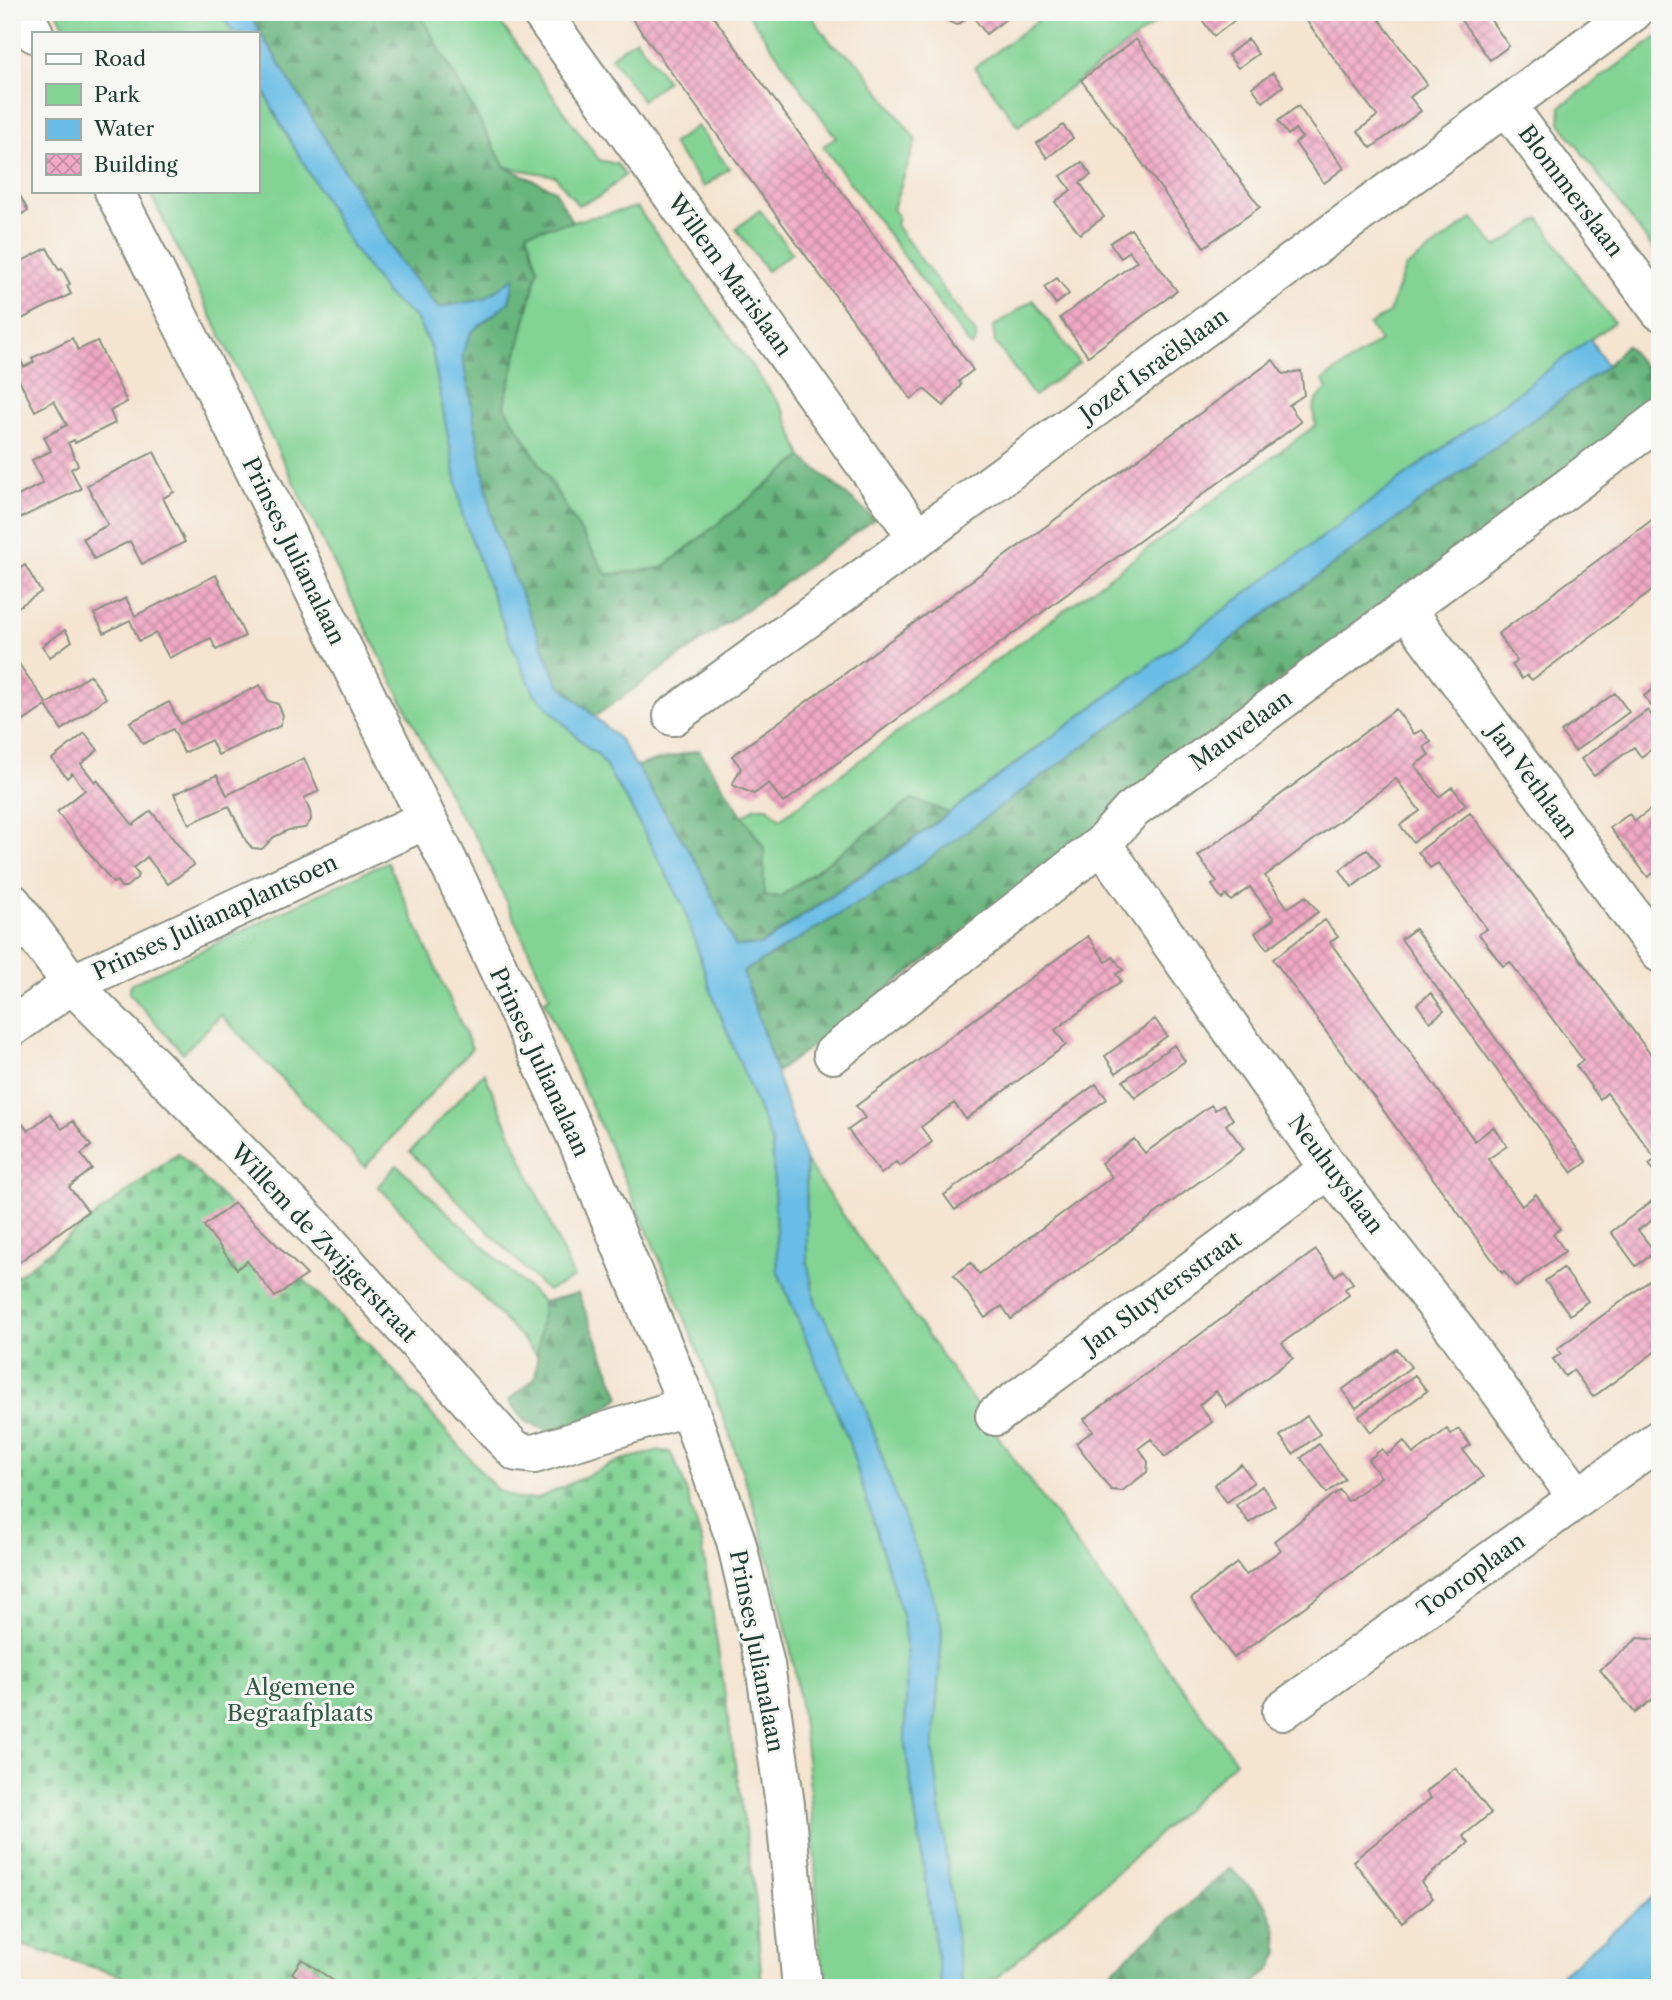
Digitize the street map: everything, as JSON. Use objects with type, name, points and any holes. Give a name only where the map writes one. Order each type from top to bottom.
[{"type":"street","points":[[23,12],[33,32]]},
{"type":"street","name":"Willem Marislaan","points":[[541,12],[918,538]]},
{"type":"street","name":"Jozef Israëlslaan","points":[[673,716],[1633,12]]},
{"type":"street","name":"Blommerslaan","points":[[1507,106],[1660,311]]},
{"type":"street","name":"Prinses Julianalaan","points":[[115,192],[460,886],[575,1134],[688,1406],[736,1541],[765,1665],[785,1805],[802,1988]]},
{"type":"street","name":"Mauvelaan","points":[[833,1054],[1102,844],[1131,811],[1660,419]]},
{"type":"street","name":"Jan Vethlaan","points":[[1406,609],[1660,953]]},
{"type":"street","name":"Prinses Julianaplantsoen","points":[[12,1027],[72,984],[425,820]]},
{"type":"street","name":"Neuhuyslaan","points":[[1102,844],[1329,1169],[1459,1334],[1577,1497]]},
{"type":"street","name":"Willem de Zwijgerstraat","points":[[12,903],[72,984],[317,1230],[517,1452],[534,1454],[688,1406]]},
{"type":"street","name":"Jan Sluytersstraat","points":[[995,1416],[1329,1169]]},
{"type":"street","name":"Tooroplaan","points":[[1282,1712],[1660,1439]]},
{"type":"green space","points":[[57,12],[219,12],[233,32],[67,32]]},
{"type":"green space","points":[[248,12],[419,12],[505,167],[555,190],[572,222],[527,232],[538,269],[504,405],[607,575],[662,568],[802,457],[875,519],[594,717],[558,683],[494,529],[462,354],[471,332],[509,302],[514,278],[484,299],[438,308],[399,261]]},
{"type":"green space","points":[[419,12],[493,12],[599,160],[617,164],[625,175],[599,197],[578,205],[555,176],[505,167]]},
{"type":"green space","points":[[747,12],[808,12],[832,44],[858,62],[916,140],[893,209],[898,216],[896,225],[976,334],[976,341],[971,347],[823,146],[836,138]]},
{"type":"green space","points":[[1049,12],[1170,12],[1018,126],[975,67]]},
{"type":"green space","points":[[1660,35],[1660,122],[1652,127],[1660,137],[1660,258],[1560,123],[1561,106]]},
{"type":"green space","points":[[636,39],[667,81],[642,100],[611,57]]},
{"type":"green space","points":[[259,82],[353,248],[389,297],[416,317],[432,350],[463,517],[509,639],[534,693],[590,750],[598,754],[629,804],[684,907],[712,994],[772,1143],[778,1272],[848,1439],[903,1618],[907,1658],[905,1745],[942,1988],[821,1988],[809,1783],[800,1702],[774,1576],[749,1491],[720,1407],[687,1325],[544,1000],[550,997],[479,842],[456,809],[149,192],[259,192]]},
{"type":"green space","points":[[697,126],[729,168],[704,187],[672,144]]},
{"type":"green space","points":[[637,207],[784,411],[802,457],[662,568],[607,575],[504,405],[538,269],[526,232]]},
{"type":"green space","points":[[760,210],[792,253],[767,271],[736,229]]},
{"type":"green space","points":[[1473,218],[1496,247],[1540,219],[1586,287],[1614,322],[949,813],[912,800],[781,896],[764,897],[764,848],[743,816],[756,807],[768,807],[780,819],[1316,425],[1314,405],[1327,389],[1323,380],[1380,341],[1369,325],[1389,313],[1405,268]]},
{"type":"green space","points":[[1033,300],[1079,363],[1034,396],[995,342],[993,327]]},
{"type":"green space","points":[[1626,345],[1660,386],[1660,407],[777,1072],[743,972],[909,873],[1607,366]]},
{"type":"green space","points":[[699,750],[764,848],[764,897],[782,896],[913,799],[949,813],[760,945],[735,946],[699,867],[636,766]]},
{"type":"green space","points":[[386,862],[472,1048],[365,1167],[221,1015],[183,1053],[129,993],[131,984]]},
{"type":"green space","points":[[484,1072],[574,1278],[547,1291],[410,1152]]},
{"type":"green space","name":"Algemene Begraafplaats","points":[[178,1153],[387,1363],[496,1489],[518,1499],[537,1499],[621,1460],[660,1451],[670,1452],[681,1474],[702,1543],[756,1902],[762,1988],[160,1988],[12,1942],[12,1280]]},
{"type":"green space","points":[[806,1162],[1021,1469],[1236,1761],[1133,1858],[997,1978],[962,1985],[933,1749],[941,1623],[864,1404],[834,1335],[816,1304],[807,1261]]},
{"type":"green space","points":[[397,1165],[543,1302],[538,1356],[378,1186]]},
{"type":"green space","points":[[578,1293],[620,1397],[596,1416],[548,1431],[526,1422],[508,1401],[535,1378],[543,1302]]},
{"type":"green space","points":[[1230,1868],[1266,1904],[1275,1927],[1279,1952],[1271,1969],[1248,1988],[1092,1988]]},
{"type":"water","points":[[219,12],[248,12],[399,261],[438,308],[484,299],[515,277],[509,302],[471,332],[462,354],[494,529],[558,683],[620,740],[699,867],[735,946],[761,945],[906,845],[1590,339],[1607,366],[909,873],[743,972],[806,1162],[807,1261],[816,1304],[834,1335],[864,1404],[941,1623],[933,1749],[962,1985],[942,1988],[905,1745],[907,1658],[903,1618],[848,1439],[778,1272],[772,1143],[712,994],[684,907],[629,804],[598,754],[590,750],[534,693],[509,639],[463,517],[432,350],[416,318],[389,297],[353,248],[279,121],[259,82],[259,32],[233,32]]},
{"type":"water","points":[[1660,1891],[1660,1988],[1545,1988]]},
{"type":"building","points":[[627,12],[710,12],[973,370],[959,381],[961,385],[944,406],[924,389],[911,399]]},
{"type":"building","points":[[938,12],[1015,12],[986,34],[972,15],[957,25],[936,16]]},
{"type":"building","points":[[1215,12],[1228,12],[1234,21],[1214,36],[1203,21]]},
{"type":"building","points":[[1300,12],[1374,12],[1427,84],[1410,97],[1421,111],[1371,148],[1358,131],[1377,116]]},
{"type":"building","points":[[1468,12],[1485,12],[1509,46],[1490,60],[1461,20]]},
{"type":"building","points":[[1136,39],[1260,207],[1204,247],[1081,80]]},
{"type":"building","points":[[1248,39],[1258,54],[1238,68],[1228,55]]},
{"type":"building","points":[[1273,73],[1283,86],[1263,102],[1252,87]]},
{"type":"building","points":[[1298,106],[1344,168],[1324,183],[1295,143],[1302,138],[1295,129],[1288,135],[1278,121]]},
{"type":"building","points":[[1063,125],[1073,138],[1047,158],[1037,143]]},
{"type":"building","points":[[1082,162],[1091,175],[1080,183],[1104,217],[1080,234],[1055,202],[1071,190],[1061,176]]},
{"type":"building","points":[[12,174],[28,211],[12,219]]},
{"type":"building","points":[[1131,229],[1177,291],[1088,356],[1060,318],[1137,261],[1129,251],[1121,258],[1110,243]]},
{"type":"building","points":[[47,248],[70,284],[67,286],[71,294],[12,324],[12,266]]},
{"type":"building","points":[[1057,278],[1069,294],[1056,304],[1044,287]]},
{"type":"building","points":[[12,332],[19,343],[14,346],[24,367],[34,362],[32,358],[72,338],[78,350],[97,341],[127,402],[110,411],[115,423],[75,443],[74,440],[68,443],[78,465],[71,469],[81,489],[12,522],[12,499],[43,483],[32,460],[51,451],[44,437],[67,425],[54,401],[35,411],[16,374],[12,376]]},
{"type":"building","points":[[1273,360],[1283,374],[1301,371],[1304,395],[1289,405],[1301,422],[783,803],[769,783],[754,794],[732,785],[741,768],[732,756]]},
{"type":"building","points":[[154,452],[174,492],[163,498],[185,542],[142,564],[130,541],[94,559],[83,538],[108,525],[87,485]]},
{"type":"building","points":[[1660,514],[1660,585],[1532,680],[1527,675],[1522,679],[1512,665],[1517,661],[1498,634]]},
{"type":"building","points":[[25,565],[41,592],[12,611],[12,574]]},
{"type":"building","points":[[216,575],[245,636],[216,650],[211,638],[169,658],[156,633],[139,641],[130,620],[104,633],[94,614],[126,598],[135,616]]},
{"type":"building","points":[[65,630],[72,641],[50,657],[42,646]]},
{"type":"building","points":[[12,654],[47,704],[90,675],[106,698],[62,730],[46,706],[12,729]]},
{"type":"building","points":[[1660,684],[1660,707],[1655,711],[1644,696]]},
{"type":"building","points":[[260,685],[268,701],[278,704],[283,715],[280,726],[218,755],[211,740],[184,753],[173,729],[143,744],[130,722],[169,702],[180,724]]},
{"type":"building","points":[[1615,693],[1629,712],[1575,751],[1561,732]]},
{"type":"building","points":[[1396,709],[1414,734],[1422,730],[1431,742],[1424,747],[1429,755],[1415,765],[1439,797],[1452,787],[1466,805],[1413,842],[1400,825],[1420,811],[1396,779],[1265,876],[1288,908],[1306,896],[1318,912],[1267,949],[1255,933],[1274,919],[1250,887],[1231,901],[1226,895],[1222,899],[1212,885],[1217,882],[1198,856]]},
{"type":"building","points":[[1648,710],[1654,719],[1660,714],[1660,743],[1641,757],[1634,747],[1594,776],[1581,759]]},
{"type":"building","points":[[85,733],[98,750],[81,764],[95,782],[97,780],[133,825],[151,811],[194,865],[168,884],[147,857],[133,868],[138,874],[137,878],[126,887],[121,887],[117,881],[113,883],[57,812],[85,790],[72,773],[67,778],[52,759]]},
{"type":"building","points":[[304,758],[319,791],[304,798],[311,820],[305,828],[288,830],[274,837],[262,849],[252,848],[246,841],[229,806],[189,824],[174,794],[217,775],[227,795]]},
{"type":"building","points":[[1660,802],[1660,868],[1648,877],[1610,828],[1629,814],[1635,821]]},
{"type":"building","points":[[1470,813],[1660,1067],[1660,1180],[1649,1164],[1656,1159],[1607,1093],[1600,1099],[1576,1066],[1583,1060],[1510,962],[1503,966],[1479,934],[1487,929],[1438,863],[1430,868],[1418,852]]},
{"type":"building","points":[[1367,849],[1380,866],[1352,887],[1340,870]]},
{"type":"building","points":[[1325,920],[1338,937],[1330,942],[1475,1141],[1493,1127],[1507,1146],[1488,1159],[1522,1206],[1536,1194],[1560,1229],[1553,1234],[1565,1251],[1516,1287],[1504,1271],[1502,1273],[1273,959]]},
{"type":"building","points":[[1415,929],[1587,1162],[1572,1173],[1401,939]]},
{"type":"building","points":[[1088,936],[1106,962],[1113,957],[1123,970],[1116,974],[1121,981],[1055,1030],[1066,1045],[966,1119],[954,1103],[921,1127],[932,1142],[900,1166],[896,1162],[881,1174],[848,1130],[865,1118],[856,1106]]},
{"type":"building","points":[[1431,993],[1444,1011],[1430,1022],[1417,1004]]},
{"type":"building","points":[[1155,1019],[1167,1036],[1116,1073],[1105,1056]]},
{"type":"building","points":[[1174,1045],[1185,1061],[1135,1098],[1123,1081]]},
{"type":"building","points":[[1096,1084],[1107,1099],[955,1210],[944,1195]]},
{"type":"building","points":[[1211,1105],[1215,1110],[1223,1105],[1233,1119],[1226,1125],[1244,1149],[1011,1319],[1002,1306],[985,1318],[954,1275],[971,1263],[979,1274],[1112,1177],[1101,1163],[1134,1139],[1145,1153]]},
{"type":"building","points":[[12,1110],[28,1131],[50,1114],[62,1129],[73,1121],[91,1146],[81,1154],[92,1169],[69,1187],[88,1211],[14,1266]]},
{"type":"building","points":[[1652,1201],[1660,1215],[1638,1230],[1655,1252],[1636,1266],[1611,1232]]},
{"type":"building","points":[[234,1203],[307,1275],[275,1297],[247,1261],[237,1269],[204,1226]]},
{"type":"building","points":[[1316,1250],[1335,1276],[1343,1270],[1353,1283],[1345,1289],[1349,1295],[1282,1343],[1293,1358],[1227,1407],[1216,1391],[1199,1405],[1212,1422],[1165,1457],[1151,1439],[1139,1448],[1148,1462],[1147,1472],[1122,1491],[1111,1490],[1076,1443],[1093,1431],[1084,1419]]},
{"type":"building","points":[[1563,1268],[1588,1301],[1570,1315],[1545,1281]]},
{"type":"building","points":[[1660,1273],[1660,1348],[1593,1397],[1573,1370],[1565,1376],[1553,1359],[1561,1354],[1557,1349]]},
{"type":"building","points":[[1397,1349],[1411,1367],[1356,1408],[1342,1390]]},
{"type":"building","points":[[1415,1375],[1427,1391],[1371,1432],[1359,1416]]},
{"type":"building","points":[[1307,1416],[1320,1434],[1293,1454],[1280,1436]]},
{"type":"building","points":[[1447,1429],[1451,1434],[1459,1429],[1470,1445],[1463,1450],[1483,1477],[1234,1658],[1191,1599],[1237,1563],[1246,1575],[1281,1550],[1274,1541],[1340,1490],[1348,1501],[1381,1477],[1368,1460],[1382,1449],[1387,1455],[1404,1441],[1413,1454]]},
{"type":"building","points":[[1319,1444],[1345,1479],[1327,1493],[1301,1458]]},
{"type":"building","points":[[1241,1464],[1254,1482],[1227,1502],[1214,1485]]},
{"type":"building","points":[[1262,1486],[1275,1505],[1249,1523],[1236,1505]]},
{"type":"building","points":[[1638,1638],[1660,1640],[1660,1693],[1635,1713],[1600,1670]]},
{"type":"building","points":[[1455,1768],[1491,1813],[1463,1836],[1469,1843],[1421,1882],[1433,1898],[1402,1922],[1353,1861],[1431,1798],[1426,1792]]},
{"type":"building","points":[[302,1959],[338,1984],[335,1988],[311,1988],[292,1973]]}]
